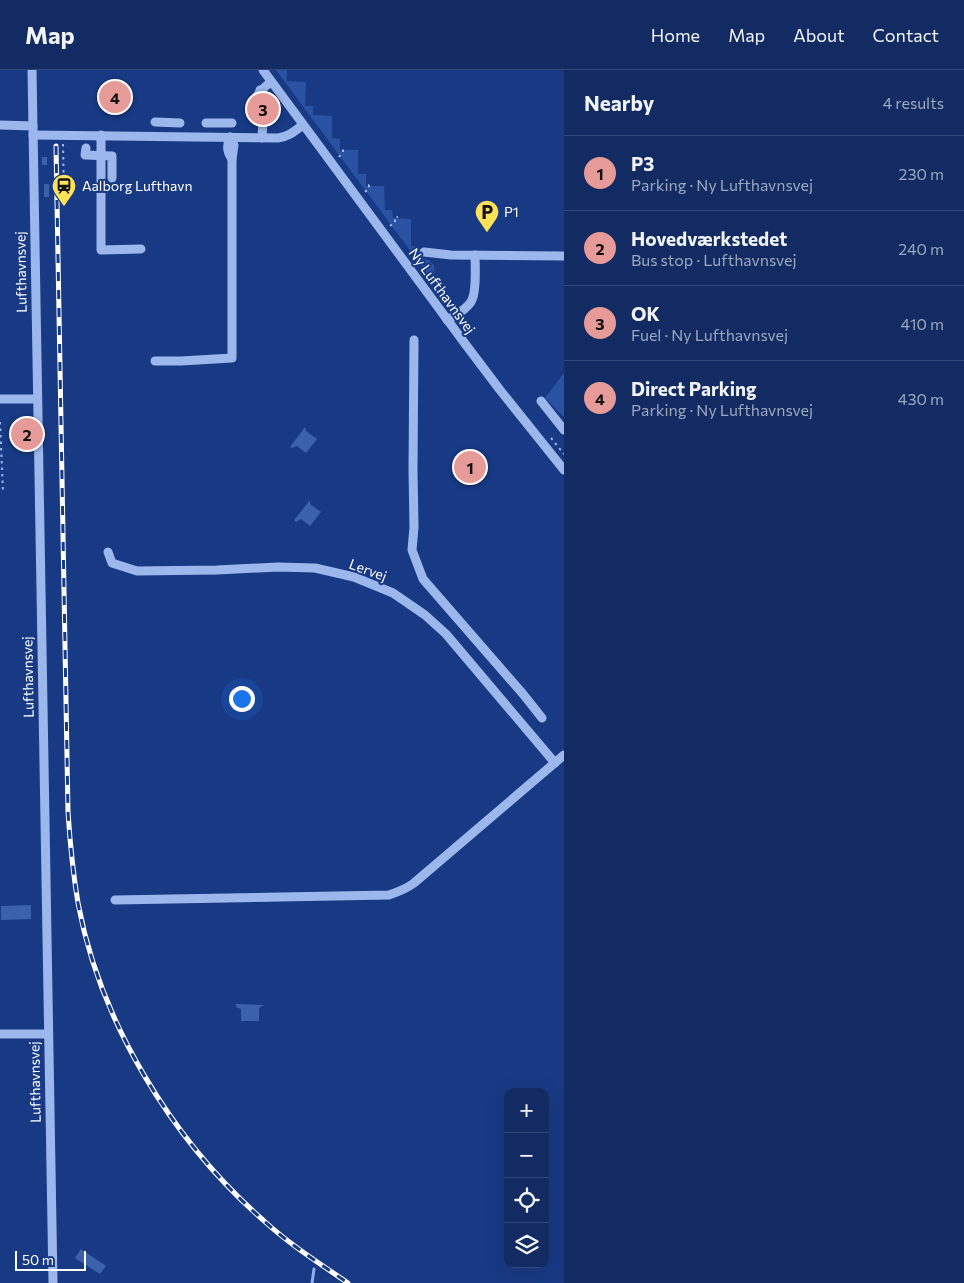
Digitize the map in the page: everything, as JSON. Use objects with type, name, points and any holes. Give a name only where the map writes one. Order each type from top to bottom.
[{"type":"street","name":"Lufthavnsvej","points":[[32,70],[53,1283]]},
{"type":"street","name":"Ny Lufthavnsvej","points":[[263,70],[447,320],[564,470]]},
{"type":"street","points":[[262,138],[263,120],[268,112],[268,102],[260,90],[272,82]]},
{"type":"street","points":[[155,122],[180,123]]},
{"type":"street","points":[[206,123],[232,123]]},
{"type":"street","points":[[0,125],[63,134],[262,138],[284,137],[303,124]]},
{"type":"street","points":[[100,135],[101,250],[141,249]]},
{"type":"street","points":[[155,361],[232,358],[232,158],[234,145],[230,137]]},
{"type":"street","points":[[86,148],[86,155],[112,156],[112,178]]},
{"type":"street","points":[[424,252],[450,255],[564,256]]},
{"type":"street","points":[[447,320],[468,305],[473,299],[475,255]]},
{"type":"street","points":[[414,340],[414,508],[412,550],[423,579],[542,718]]},
{"type":"street","points":[[0,399],[37,399]]},
{"type":"street","points":[[541,401],[564,430]]},
{"type":"street","name":"Lervej","points":[[108,552],[112,563],[137,570],[315,568],[354,577],[393,593],[425,614],[446,634],[555,762]]},
{"type":"street","points":[[115,900],[389,895],[400,892],[414,883],[564,755]]},
{"type":"street","points":[[0,1034],[48,1034]]},
{"type":"path","points":[[63,134],[64,195]]},
{"type":"path","points":[[330,162],[339,157],[345,148]]},
{"type":"path","points":[[382,232],[395,222],[395,217],[398,217]]},
{"type":"path","points":[[0,422],[3,492]]},
{"type":"shaded area","points":[[276,70],[287,70],[287,81],[306,82],[305,106],[313,106],[313,115],[332,116],[332,138],[340,139],[340,150],[358,150],[358,174],[366,174],[366,186],[384,186],[385,210],[392,210],[393,218],[411,219],[411,246],[418,247],[418,258],[428,260],[434,265],[435,284]]},
{"type":"shaded area","points":[[564,373],[564,417],[545,398]]},
{"type":"building","points":[[42,157],[47,157],[47,165],[42,165]]},
{"type":"building","points":[[44,184],[49,184],[49,197],[44,197]]},
{"type":"building","points":[[305,427],[306,431],[317,439],[306,453],[297,446],[290,447]]},
{"type":"building","points":[[310,500],[310,504],[321,512],[310,526],[301,519],[296,522],[294,520]]},
{"type":"building","points":[[31,905],[31,919],[1,920],[1,906]]},
{"type":"building","points":[[236,1004],[264,1005],[259,1008],[259,1021],[241,1021],[241,1009],[236,1007]]},
{"type":"building","points":[[81,1249],[106,1266],[100,1274],[75,1258]]},
{"type":"waterway","points":[[312,1283],[314,1269]]},
{"type":"railway","points":[[56,146],[68,812],[76,892],[89,948],[103,991],[122,1035],[170,1116],[230,1188],[263,1220],[304,1253],[348,1283]]},
{"type":"place","name":"Direct Parking","points":[[115,97]]},
{"type":"place","name":"OK","points":[[263,109]]},
{"type":"place","name":"Aalborg Lufthavn","points":[[64,207]]},
{"type":"place","name":"P1","points":[[487,233]]},
{"type":"place","name":"Hovedværkstedet","points":[[27,434]]},
{"type":"place","name":"P3","points":[[470,467]]}]
